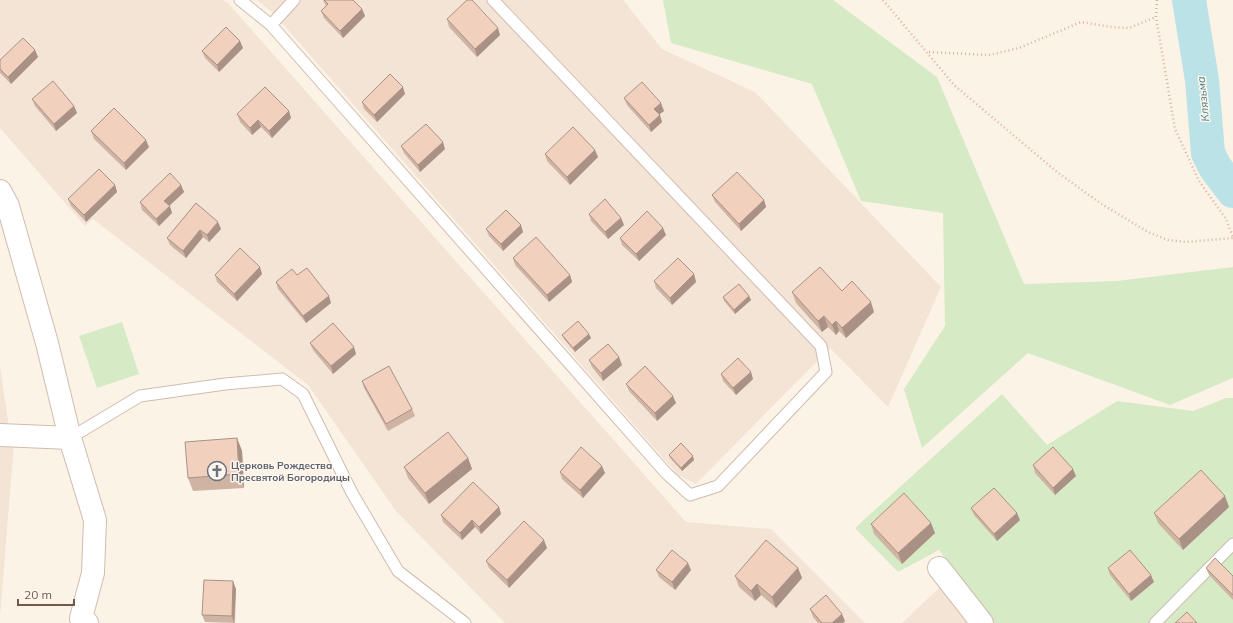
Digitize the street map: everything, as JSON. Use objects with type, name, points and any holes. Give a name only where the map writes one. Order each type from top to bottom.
[{"type":"street","points":[[0,191],[8,206],[47,343],[70,438],[94,520],[94,572],[82,621]]},
{"type":"street","points":[[0,434],[70,438]]},
{"type":"street","points":[[939,568],[982,623]]},
{"type":"lane","points":[[240,0],[271,25],[666,473],[690,495],[718,486],[826,372],[821,346],[493,0]]},
{"type":"lane","points":[[271,25],[294,0]]},
{"type":"lane","points":[[70,438],[140,396],[225,384],[282,380],[303,394],[352,493],[398,571],[465,623]]},
{"type":"lane","points":[[1155,623],[1233,544]]},
{"type":"path","points":[[883,0],[928,52],[954,85],[1057,172],[1100,203],[1148,232],[1168,240],[1186,242],[1233,237],[1226,219],[1199,181],[1176,129],[1156,17],[1156,0]]},
{"type":"path","points":[[928,52],[989,55],[1019,48],[1081,22],[1129,28],[1156,17]]},
{"type":"shaded area","points":[[0,0],[223,0],[228,3],[686,522],[771,529],[865,623],[505,623],[396,511],[308,385],[93,219],[85,226],[0,128]]},
{"type":"shaded area","points":[[257,0],[623,0],[662,49],[755,92],[941,287],[888,407],[830,348],[696,484],[678,475],[274,14]]},
{"type":"shaded area","points":[[0,366],[9,427],[0,428]]},
{"type":"shaded area","points":[[14,444],[0,616],[0,445]]},
{"type":"shaded area","points":[[940,587],[967,623],[902,623]]},
{"type":"green space","points":[[663,0],[833,0],[937,77],[1024,284],[1117,281],[1233,267],[1233,378],[1170,405],[1028,353],[922,448],[904,389],[945,326],[943,213],[861,201],[812,84],[671,43]]},
{"type":"green space","points":[[122,322],[139,374],[97,388],[79,336]]},
{"type":"green space","points":[[1002,394],[1047,445],[1117,401],[1193,411],[1226,398],[1233,398],[1233,623],[993,623],[939,550],[898,572],[855,528]]},
{"type":"building","points":[[324,0],[353,0],[362,9],[340,31],[321,11],[328,4]]},
{"type":"building","points":[[467,0],[472,0],[498,28],[475,49],[447,19]]},
{"type":"building","points":[[226,27],[240,41],[217,65],[202,51]]},
{"type":"building","points":[[23,38],[35,50],[8,77],[0,69],[0,60]]},
{"type":"building","points":[[390,74],[403,87],[374,115],[362,102]]},
{"type":"building","points":[[53,81],[74,106],[54,124],[32,99]]},
{"type":"building","points":[[642,82],[661,103],[654,109],[660,115],[649,125],[624,98]]},
{"type":"building","points":[[265,87],[289,111],[269,131],[258,120],[250,128],[237,114]]},
{"type":"building","points":[[114,108],[146,140],[124,163],[91,131]]},
{"type":"building","points":[[426,124],[443,142],[418,165],[401,146]]},
{"type":"building","points":[[573,127],[595,150],[567,177],[545,154]]},
{"type":"building","points":[[99,169],[115,185],[84,215],[68,199]]},
{"type":"building","points":[[737,172],[764,200],[739,224],[712,195]]},
{"type":"building","points":[[170,173],[181,185],[164,201],[170,206],[156,219],[140,202]]},
{"type":"building","points":[[605,199],[621,218],[605,232],[589,214]]},
{"type":"building","points":[[196,203],[218,222],[207,235],[200,230],[183,251],[167,238]]},
{"type":"building","points":[[506,210],[521,225],[501,244],[486,229]]},
{"type":"building","points":[[647,211],[663,228],[636,254],[620,238]]},
{"type":"building","points":[[536,237],[570,275],[547,295],[513,258]]},
{"type":"building","points":[[240,248],[260,267],[234,294],[215,275]]},
{"type":"building","points":[[678,258],[694,274],[670,298],[654,281]]},
{"type":"building","points":[[820,267],[842,291],[852,281],[871,302],[842,328],[836,321],[832,325],[824,316],[818,321],[792,292]]},
{"type":"building","points":[[307,268],[329,296],[303,316],[276,282],[292,269],[297,275]]},
{"type":"building","points":[[739,284],[749,296],[734,310],[723,297]]},
{"type":"building","points":[[578,321],[589,334],[573,348],[562,335]]},
{"type":"building","points":[[333,323],[354,347],[331,366],[310,343]]},
{"type":"building","points":[[608,344],[619,357],[601,373],[589,360]]},
{"type":"building","points":[[738,358],[751,372],[733,388],[721,374]]},
{"type":"building","points":[[389,366],[412,409],[386,424],[362,381]]},
{"type":"building","points":[[645,366],[673,396],[655,413],[626,384]]},
{"type":"building","points":[[448,432],[468,458],[425,493],[404,467]]},
{"type":"building","points":[[237,438],[239,474],[188,478],[185,442]]},
{"type":"building","points":[[681,443],[693,456],[681,468],[669,455]]},
{"type":"building","points":[[581,447],[602,466],[580,490],[560,472]]},
{"type":"building","points":[[1053,447],[1073,469],[1053,488],[1033,465]]},
{"type":"building","points":[[1201,470],[1225,496],[1179,539],[1154,513]]},
{"type":"building","points":[[473,482],[499,507],[479,527],[472,520],[460,533],[441,515]]},
{"type":"building","points":[[994,488],[1017,513],[994,534],[971,508]]},
{"type":"building","points":[[904,493],[931,523],[898,553],[871,524]]},
{"type":"building","points":[[524,521],[544,540],[507,580],[486,561]]},
{"type":"building","points":[[766,540],[798,568],[772,597],[757,584],[751,591],[735,576]]},
{"type":"building","points":[[672,550],[688,563],[672,582],[656,570]]},
{"type":"building","points":[[1130,550],[1151,575],[1129,594],[1108,568]]},
{"type":"building","points":[[1215,558],[1233,576],[1233,595],[1206,568]]},
{"type":"building","points":[[204,580],[233,581],[232,616],[202,615]]},
{"type":"building","points":[[826,595],[842,614],[832,623],[822,623],[810,609]]},
{"type":"building","points":[[1187,612],[1197,623],[1175,623]]},
{"type":"waterway","name":"Клязьма","points":[[1189,0],[1202,80],[1208,153],[1215,167],[1233,191]]},
{"type":"place","name":"Церковь Рождества Пресвятой Богородицы","points":[[217,471]]}]
